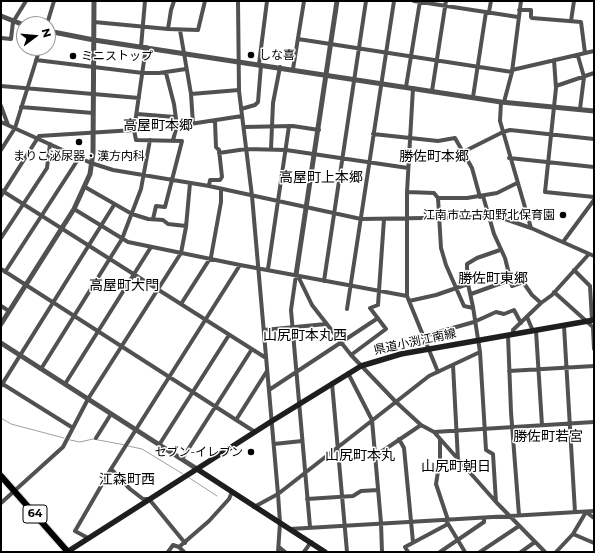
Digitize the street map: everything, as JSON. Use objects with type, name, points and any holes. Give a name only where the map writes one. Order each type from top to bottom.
[{"type":"main road","name":"県道小渕江南線","points":[[68,552],[149,499],[361,366],[401,354],[593,320]]},
{"type":"main road","points":[[197,469],[326,552]]},
{"type":"main road","name":"64","points":[[1,476],[68,552]]},
{"type":"street","points":[[1,38],[12,39],[13,22],[26,1]]},
{"type":"street","points":[[49,16],[54,1]]},
{"type":"street","points":[[1,324],[74,209],[85,187],[92,163],[94,1]]},
{"type":"street","points":[[145,1],[143,27],[143,73],[134,130],[136,140],[182,141],[165,207],[156,206],[153,219]]},
{"type":"street","points":[[168,29],[174,1]]},
{"type":"street","points":[[94,22],[180,30],[198,30],[205,1]]},
{"type":"street","points":[[238,1],[237,62],[239,90],[252,196],[272,421],[280,523],[279,550],[285,552]]},
{"type":"street","points":[[241,109],[255,105],[258,102],[260,64],[267,1]]},
{"type":"street","points":[[293,69],[304,1]]},
{"type":"street","points":[[310,527],[291,310],[337,1]]},
{"type":"street","points":[[324,281],[366,1]]},
{"type":"street","points":[[347,309],[394,1]]},
{"type":"street","points":[[414,1],[445,3],[518,17]]},
{"type":"street","points":[[406,87],[420,1]]},
{"type":"street","points":[[473,97],[491,1]]},
{"type":"street","points":[[521,1],[512,71],[503,102],[500,122],[531,228]]},
{"type":"street","points":[[571,21],[574,1]]},
{"type":"street","points":[[432,91],[445,3]]},
{"type":"street","points":[[519,10],[531,10],[530,17],[532,18],[581,22],[585,53]]},
{"type":"street","points":[[1,16],[16,23]]},
{"type":"street","points":[[180,30],[193,124]]},
{"type":"street","points":[[56,33],[94,40],[381,82],[503,102],[594,111]]},
{"type":"street","points":[[298,39],[512,71],[594,51]]},
{"type":"street","points":[[1,150],[15,128],[37,56]]},
{"type":"street","points":[[578,56],[583,76],[580,109]]},
{"type":"street","points":[[36,60],[143,73],[166,73],[186,69]]},
{"type":"street","points":[[554,60],[556,86],[545,192],[594,198],[563,242]]},
{"type":"street","points":[[271,149],[274,98],[280,67]]},
{"type":"street","points":[[166,73],[174,104],[177,126],[173,140]]},
{"type":"street","points":[[556,86],[594,73]]},
{"type":"street","points":[[1,86],[139,98]]},
{"type":"street","points":[[414,88],[407,192],[407,296],[438,372]]},
{"type":"street","points":[[190,94],[239,90]]},
{"type":"street","points":[[1,106],[8,125]]},
{"type":"street","points":[[22,107],[93,113]]},
{"type":"street","points":[[137,114],[175,117]]},
{"type":"street","points":[[177,126],[242,116]]},
{"type":"street","points":[[209,186],[210,180],[220,180],[222,177],[219,153],[216,147],[215,121]]},
{"type":"street","points":[[1,122],[79,158],[113,170],[209,186],[334,215],[361,219],[488,217],[509,220],[531,228],[594,256]]},
{"type":"street","points":[[244,127],[272,125],[318,130]]},
{"type":"street","points":[[268,269],[289,126]]},
{"type":"street","points":[[134,130],[41,136],[37,138],[2,192],[24,204],[110,258],[266,358]]},
{"type":"street","points":[[463,152],[510,130],[594,139]]},
{"type":"street","points":[[373,134],[438,141],[455,138],[476,176],[488,217],[508,270],[512,286],[522,282],[532,295],[541,303]]},
{"type":"street","points":[[41,369],[122,240],[145,176],[150,140]]},
{"type":"street","points":[[1,238],[47,168],[50,144]]},
{"type":"street","points":[[219,153],[246,149],[286,150],[408,168]]},
{"type":"street","points":[[5,272],[79,158]]},
{"type":"street","points":[[510,158],[594,167]]},
{"type":"street","points":[[438,198],[482,196],[506,189],[517,182]]},
{"type":"street","points":[[1,502],[63,447],[88,399],[181,253],[186,226],[190,183]]},
{"type":"street","points":[[85,187],[114,205],[141,218],[165,221],[168,224],[186,226]]},
{"type":"street","points":[[181,304],[210,259],[221,202],[221,189]]},
{"type":"street","points":[[407,192],[434,193],[438,198],[441,248],[450,276],[464,306],[473,308]]},
{"type":"street","points":[[73,428],[2,384],[114,205]]},
{"type":"street","points":[[74,209],[101,225],[122,240],[240,265],[407,296]]},
{"type":"street","points":[[351,355],[386,329],[370,308],[378,305],[384,219]]},
{"type":"street","points":[[65,384],[151,247]]},
{"type":"street","points":[[496,502],[493,454],[486,450],[480,352],[474,322],[471,294],[468,284],[467,264],[477,258],[500,250]]},
{"type":"street","points":[[519,515],[509,371],[510,335],[513,330],[554,292],[589,254]]},
{"type":"street","points":[[88,538],[75,531],[135,430],[240,265]]},
{"type":"street","points":[[1,270],[255,432]]},
{"type":"street","points":[[574,270],[590,286],[593,320]]},
{"type":"street","points":[[297,276],[306,295],[341,344],[396,402],[421,424],[434,432],[458,461],[545,552]]},
{"type":"street","points":[[471,294],[510,280]]},
{"type":"street","points":[[410,301],[436,295],[468,284]]},
{"type":"street","points":[[554,292],[593,328],[594,349]]},
{"type":"street","points":[[1,306],[9,311]]},
{"type":"street","points":[[424,336],[474,322],[496,312],[504,314],[514,310],[521,323]]},
{"type":"street","points":[[527,317],[535,331],[542,425]]},
{"type":"street","points":[[269,390],[341,344],[378,318]]},
{"type":"street","points":[[264,330],[326,324]]},
{"type":"street","points":[[564,326],[575,512]]},
{"type":"street","points":[[159,445],[229,335]]},
{"type":"street","points":[[1,344],[197,469]]},
{"type":"street","points":[[182,460],[252,349]]},
{"type":"street","points":[[254,507],[278,494],[428,376],[480,352]]},
{"type":"street","points":[[453,365],[458,461]]},
{"type":"street","points":[[509,371],[594,366]]},
{"type":"street","points":[[236,420],[267,371]]},
{"type":"street","points":[[348,373],[372,420],[382,552]]},
{"type":"street","points":[[332,383],[347,552]]},
{"type":"street","points":[[96,438],[111,414]]},
{"type":"street","points":[[434,432],[594,422]]},
{"type":"street","points":[[375,456],[421,424]]},
{"type":"street","points":[[399,439],[404,448],[413,542]]},
{"type":"street","points":[[440,439],[440,459],[436,484],[448,521],[465,552]]},
{"type":"street","points":[[274,444],[302,441]]},
{"type":"street","points":[[111,469],[130,490],[143,499],[149,499],[185,543]]},
{"type":"street","points":[[307,499],[353,496],[361,491],[378,490]]},
{"type":"street","points":[[179,547],[209,521],[229,499],[232,492]]},
{"type":"street","points":[[290,529],[381,523],[448,521],[594,511]]},
{"type":"street","points":[[586,512],[594,518]]},
{"type":"street","points":[[556,552],[573,534],[586,512]]},
{"type":"street","points":[[440,552],[484,522],[484,518]]},
{"type":"street","points":[[408,552],[405,547],[448,521]]},
{"type":"street","points":[[480,552],[519,526]]},
{"type":"street","points":[[573,534],[594,543]]},
{"type":"street","points":[[304,552],[311,542]]},
{"type":"street","points":[[521,552],[535,542]]},
{"type":"street","points":[[168,552],[173,545],[179,547],[184,552]]},
{"type":"waterway","points":[[1,418],[11,424],[64,438]]},
{"type":"waterway","points":[[70,440],[80,442],[93,439],[125,445]]},
{"type":"waterway","points":[[128,446],[142,449],[183,474]]},
{"type":"waterway","points":[[188,477],[217,496]]},
{"type":"place","name":"しな喜","points":[[251,55]]},
{"type":"place","name":"ミニストップ","points":[[73,56]]},
{"type":"place","name":"まりこ泌尿器・漢方内科","points":[[79,142]]},
{"type":"place","name":"江南市立古知野北保育園","points":[[563,215]]},
{"type":"place","name":"セブン-イレブン","points":[[251,452]]},
{"type":"district","name":"高屋町本郷","points":[[158,126]]},
{"type":"district","name":"勝佐町本郷","points":[[434,157]]},
{"type":"district","name":"高屋町上本郷","points":[[321,178]]},
{"type":"district","name":"勝佐町東郷","points":[[493,279]]},
{"type":"district","name":"高屋町大門","points":[[124,286]]},
{"type":"district","name":"山尻町本丸西","points":[[305,336]]},
{"type":"district","name":"勝佐町若宮","points":[[548,437]]},
{"type":"district","name":"山尻町本丸","points":[[360,456]]},
{"type":"district","name":"山尻町朝日","points":[[456,467]]},
{"type":"district","name":"江森町西","points":[[127,480]]}]
